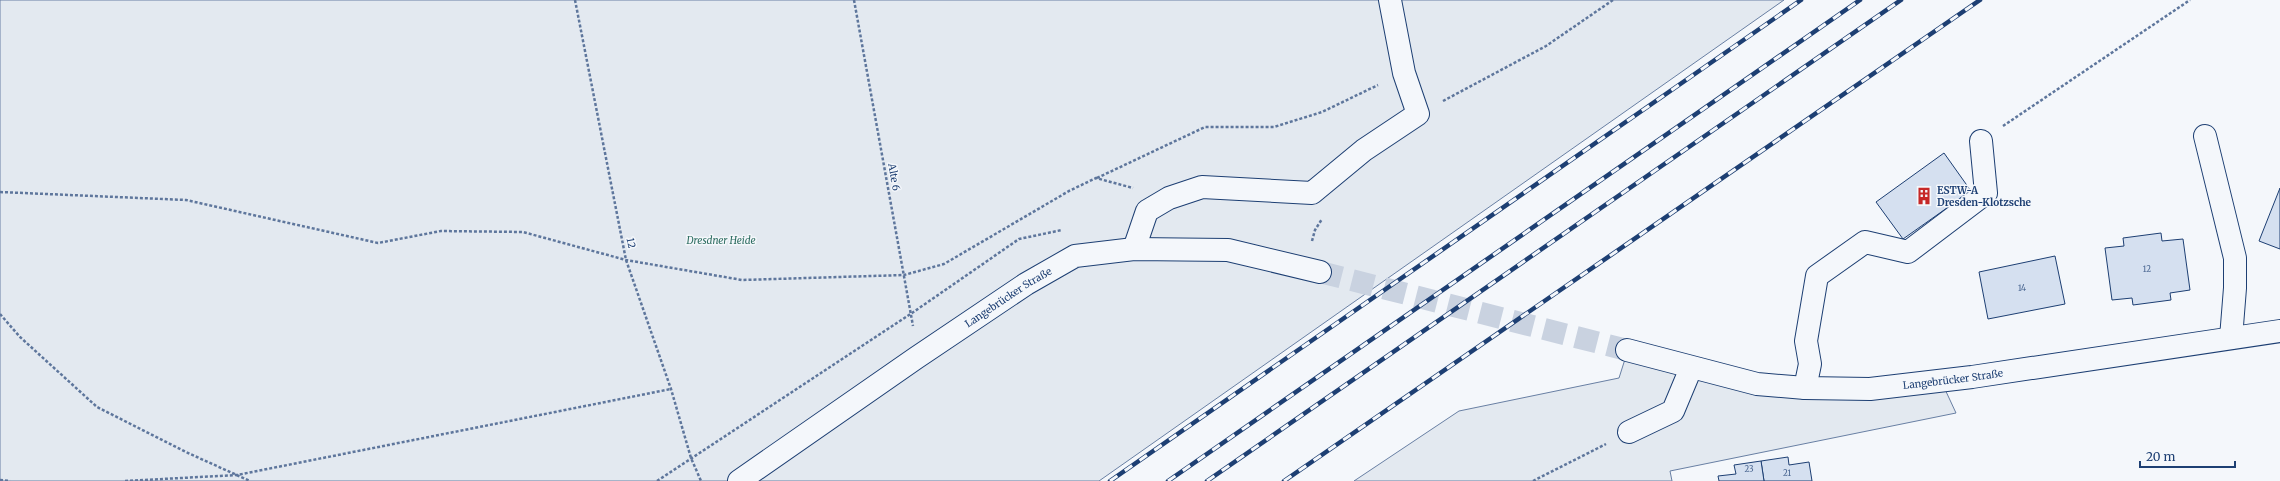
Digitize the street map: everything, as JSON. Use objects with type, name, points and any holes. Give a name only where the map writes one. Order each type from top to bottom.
[{"type":"main road","points":[[1134,249],[1147,211],[1169,198],[1202,186],[1312,193],[1364,150],[1418,114],[1404,73],[1390,0]]},
{"type":"main road","points":[[2205,136],[2235,258],[2235,288],[2231,338]]},
{"type":"main road","points":[[1805,388],[1810,364],[1806,341],[1818,276],[1865,242],[1908,252],[1986,193],[1981,141]]},
{"type":"main road","name":"Langebrücker Straße","points":[[739,481],[916,358],[1026,284],[1075,256],[1134,249],[1228,250],[1320,272]]},
{"type":"main road","name":"Langebrücker Straße","points":[[1627,350],[1691,368],[1757,384],[1805,388],[1870,389],[1972,378],[2280,330]]},
{"type":"main road","points":[[1629,432],[1673,410],[1691,368]]},
{"type":"path","name":"12","points":[[575,0],[626,260],[671,389],[691,458],[701,481]]},
{"type":"path","name":"Alte 6","points":[[854,0],[912,313],[916,358]]},
{"type":"path","points":[[1418,114],[1546,46],[1613,0]]},
{"type":"path","points":[[1981,141],[2190,0]]},
{"type":"path","points":[[0,192],[186,200],[378,242],[441,231],[523,232],[626,260],[742,280],[904,275],[944,264],[1070,191],[1205,127],[1274,127],[1322,112],[1404,73]]},
{"type":"path","points":[[1096,178],[1169,198]]},
{"type":"path","points":[[0,314],[20,337],[97,407],[250,481]]},
{"type":"path","points":[[125,481],[237,475],[671,389]]},
{"type":"path","points":[[1533,481],[1629,432]]},
{"type":"path","points":[[0,480],[10,481]]},
{"type":"green space","name":"Dresdner Heide","points":[[0,0],[1784,0],[1099,481],[0,481]]},
{"type":"green space","points":[[1626,356],[1757,391],[1943,385],[1956,413],[1670,471],[1672,481],[1354,481],[1459,411],[1619,378]]},
{"type":"building","name":"ESTW-A Dresden-Klotzsche","points":[[1944,153],[1971,191],[1903,239],[1876,202]]},
{"type":"building","points":[[2280,188],[2280,249],[2259,241]]},
{"type":"building","points":[[2161,233],[2162,241],[2183,239],[2190,290],[2170,293],[2171,300],[2133,305],[2132,298],[2112,300],[2105,248],[2124,246],[2123,238]]},
{"type":"building","points":[[2055,256],[2065,304],[1988,319],[1979,272]]},
{"type":"building","points":[[1788,457],[1789,465],[1809,462],[1812,481],[1764,481],[1761,461]]},
{"type":"building","points":[[1761,461],[1764,481],[1719,481],[1718,476],[1736,474],[1734,465]]},
{"type":"tunnel","points":[[1320,272],[1627,350]]},
{"type":"railway","points":[[1110,481],[1801,0]]},
{"type":"railway","points":[[1168,481],[1860,0]]},
{"type":"railway","points":[[1207,481],[1901,0]]},
{"type":"railway","points":[[1284,481],[1980,0]]},
{"type":"place","name":"ESTW-A Dresden-Klotzsche","points":[[1924,196]]}]
